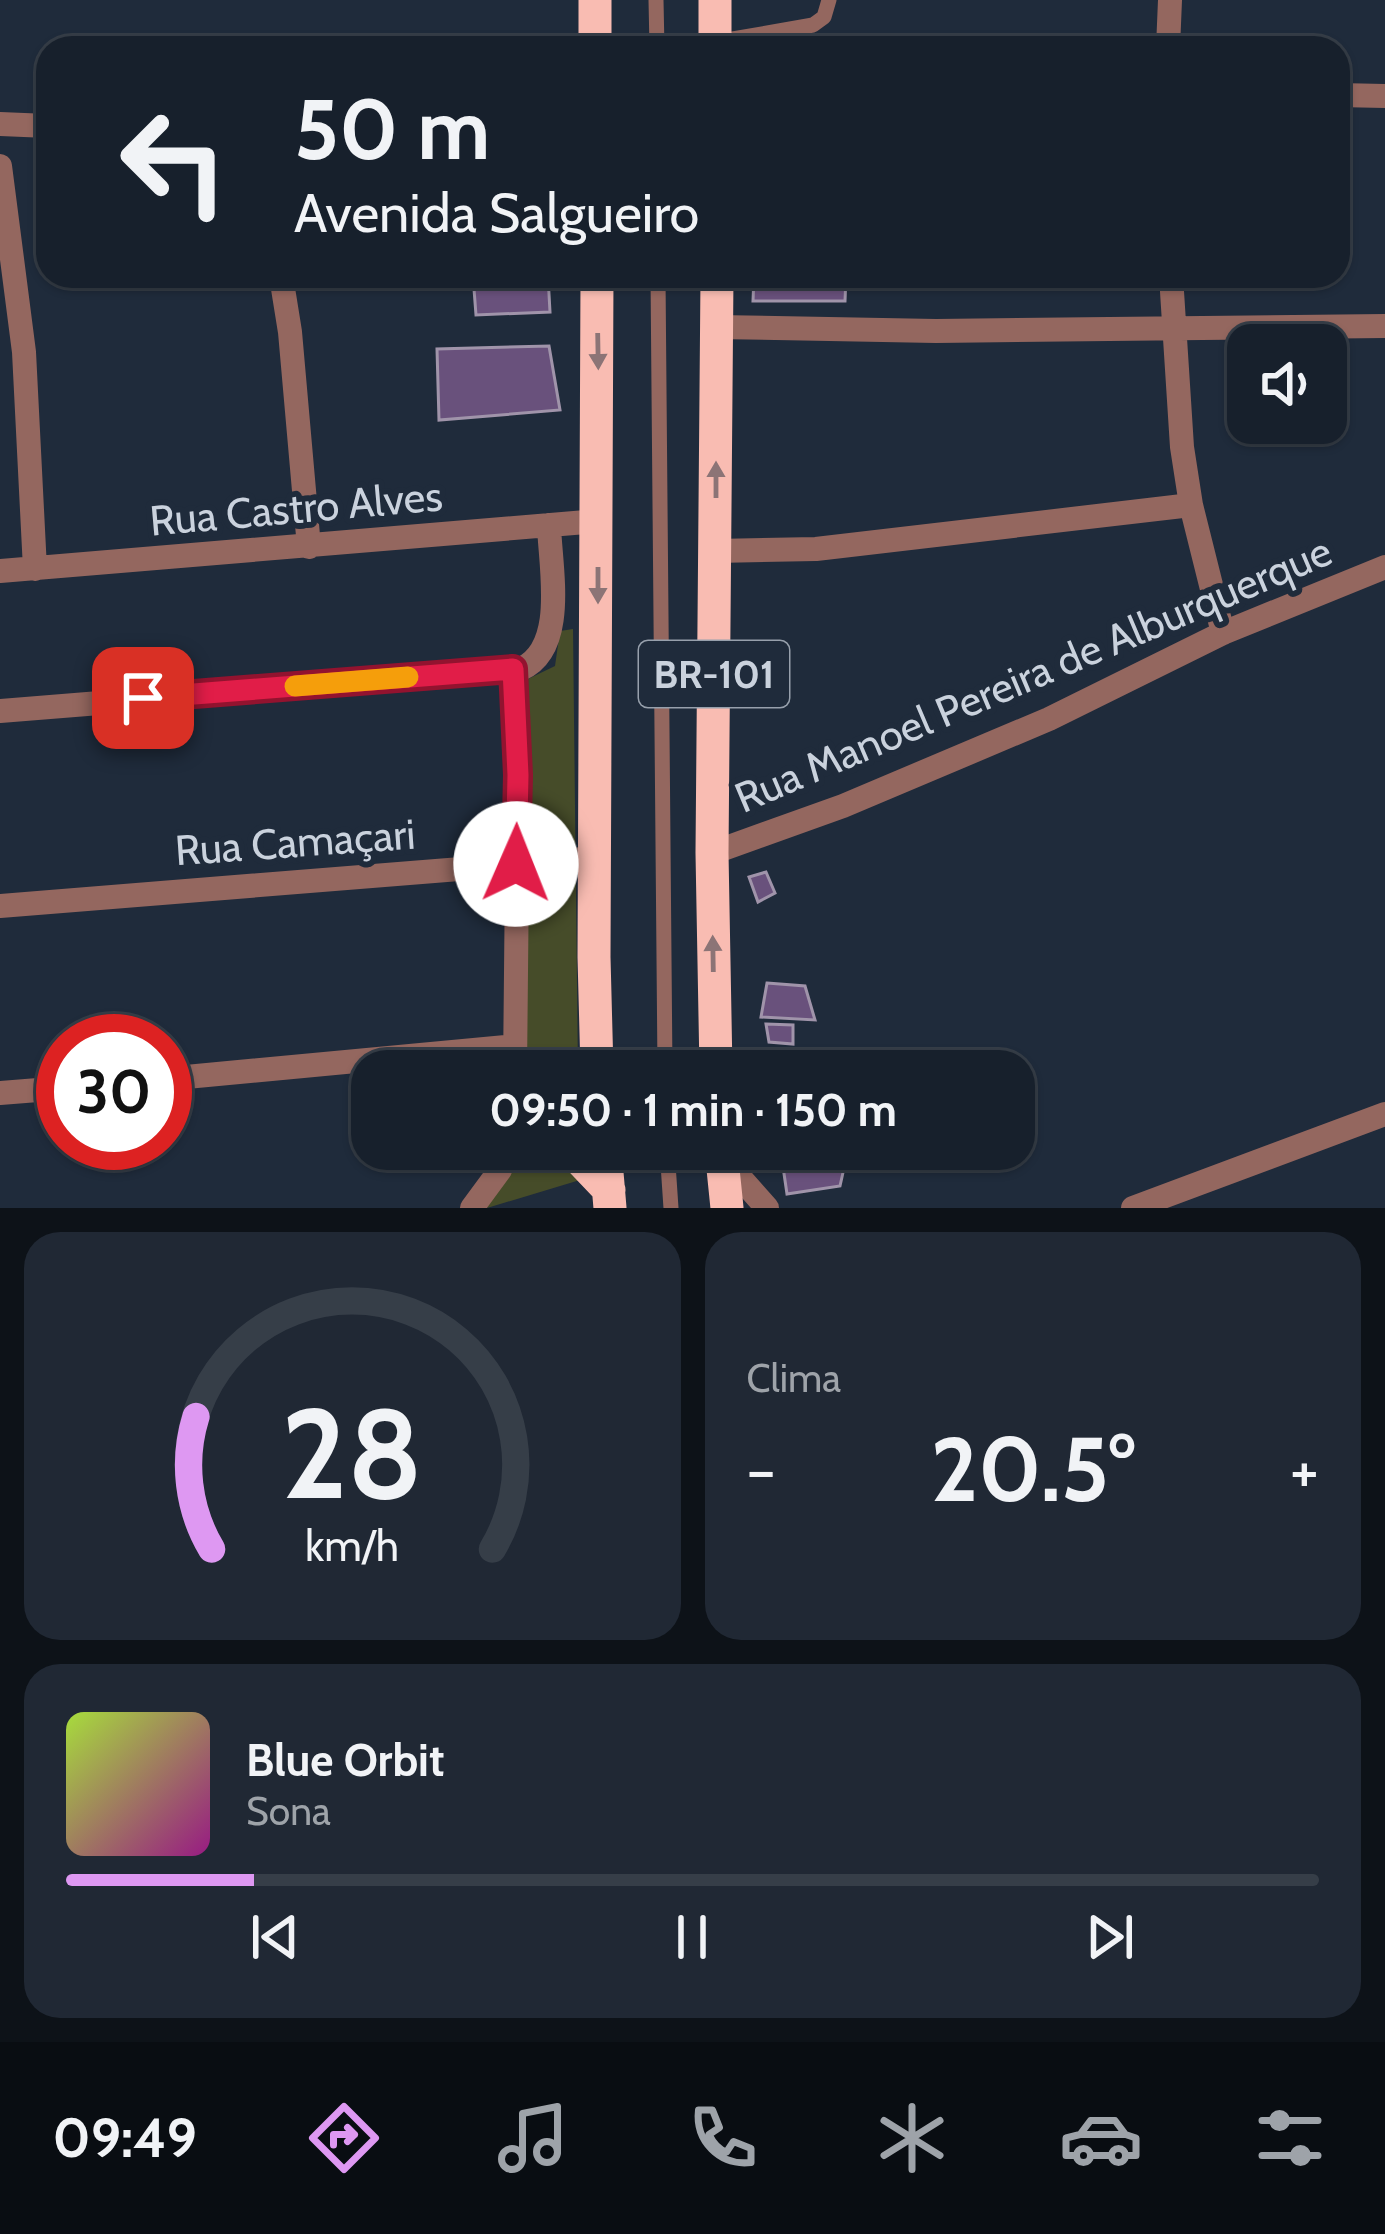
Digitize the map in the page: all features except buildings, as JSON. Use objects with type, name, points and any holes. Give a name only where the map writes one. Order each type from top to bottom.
[{"type":"highway","points":[[595,0],[595,36]]},
{"type":"highway","points":[[715,0],[715,36]]},
{"type":"highway","name":"BR-101","points":[[597,288],[597,1050]]},
{"type":"highway","name":"BR-101","points":[[716,1050],[712,853],[717,288]]},
{"type":"highway","points":[[587,1170],[610,1199]]},
{"type":"highway","points":[[723,1170],[727,1208]]},
{"type":"street","points":[[1168,36],[1170,0]]},
{"type":"street","points":[[1350,95],[1385,96]]},
{"type":"street","points":[[0,124],[36,126]]},
{"type":"street","points":[[0,166],[24,352],[35,569]]},
{"type":"street","points":[[283,288],[310,547]]},
{"type":"street","points":[[1171,288],[1191,505],[1223,633]]},
{"type":"street","points":[[716,327],[935,331],[1385,326]]},
{"type":"street","points":[[715,551],[816,549],[1191,505]]},
{"type":"street","name":"Rua Castro Alves","points":[[0,571],[598,521]]},
{"type":"street","points":[[0,711],[529,666],[549,631],[552,610],[549,525]]},
{"type":"street","name":"Rua Manoel Pereira de Alburquerque","points":[[712,853],[843,806],[1028,728],[1223,633],[1385,567]]},
{"type":"street","points":[[513,669],[518,775],[515,1050]]},
{"type":"street","name":"Rua Camaçari","points":[[0,906],[596,858]]},
{"type":"street","points":[[192,1076],[351,1067]]},
{"type":"street","points":[[0,1093],[36,1090]]},
{"type":"street","points":[[1132,1208],[1385,1114]]},
{"type":"street","points":[[472,1208],[500,1170]]},
{"type":"street","points":[[735,1170],[767,1208]]},
{"type":"lane","points":[[656,0],[657,36]]},
{"type":"lane","points":[[757,36],[813,25],[824,17],[829,0]]},
{"type":"lane","points":[[789,29],[789,36]]},
{"type":"lane","points":[[658,288],[665,1050]]},
{"type":"lane","points":[[668,1170],[671,1208]]},
{"type":"green space","points":[[573,629],[578,1050],[522,1050],[530,868],[528,679],[555,666],[560,631]]},
{"type":"green space","points":[[505,1170],[580,1170],[580,1180],[487,1208]]},
{"type":"slow traffic","points":[[295,686],[408,677]]},
{"type":"route","points":[[143,698],[513,669],[516,864]]}]
